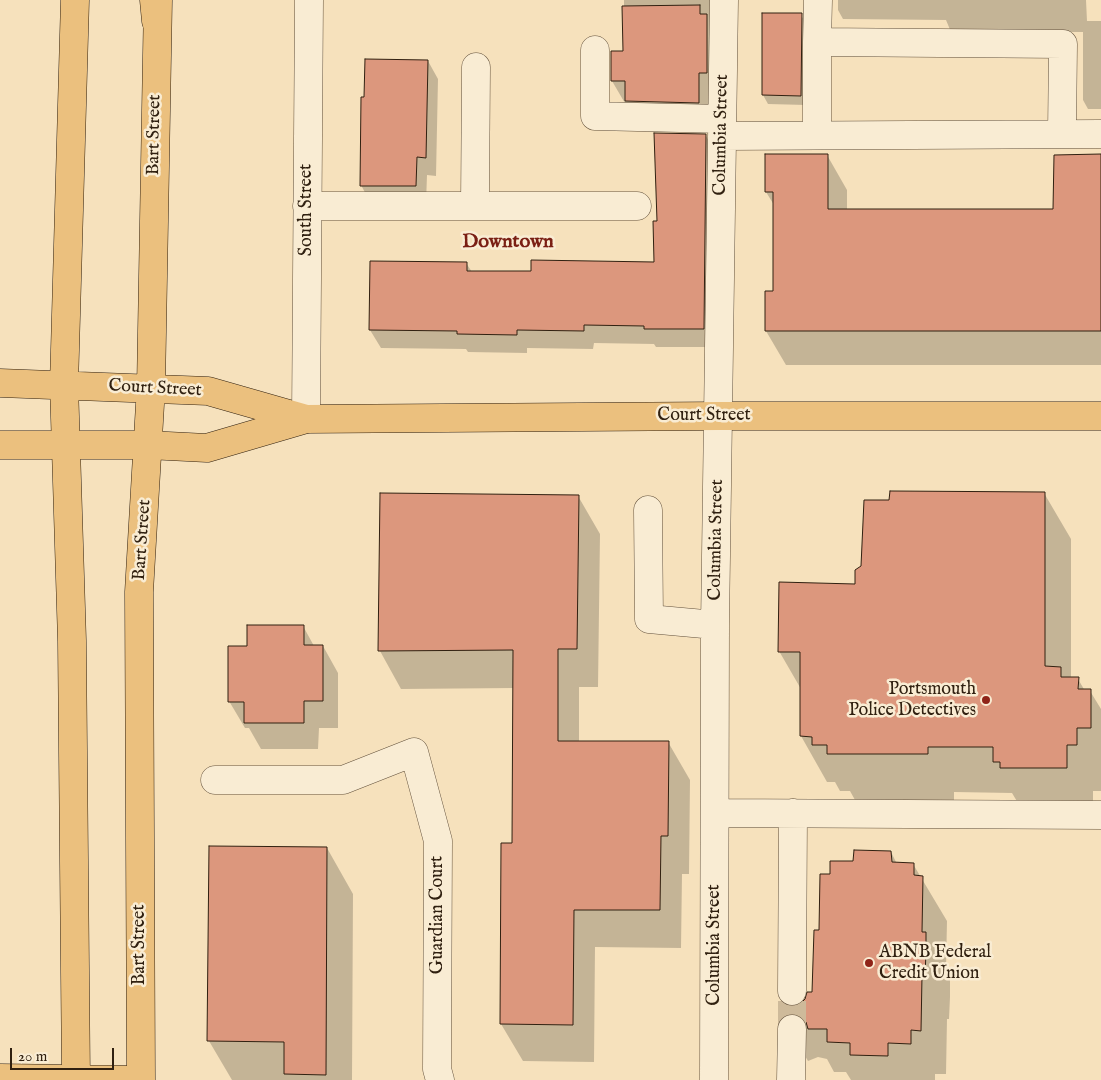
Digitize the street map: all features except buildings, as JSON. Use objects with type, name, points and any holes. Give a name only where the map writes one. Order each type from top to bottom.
[{"type":"main road","points":[[75,0],[64,385],[65,445],[70,515],[76,1079]]},
{"type":"main road","name":"Bart Street","points":[[141,1080],[139,592],[151,387],[156,7]]},
{"type":"main road","name":"Court Street","points":[[0,383],[151,387],[208,391],[306,419]]},
{"type":"main road","name":"Court Street","points":[[0,445],[148,445],[207,448],[306,419],[1101,416]]},
{"type":"main road","points":[[0,1078],[141,1080]]},
{"type":"street","name":"South Street","points":[[306,419],[309,0]]},
{"type":"street","name":"Columbia Street","points":[[714,1080],[715,625],[724,0]]},
{"type":"street","points":[[817,135],[818,0]]},
{"type":"street","points":[[817,42],[1063,44],[1062,134]]},
{"type":"street","points":[[594,50],[594,116],[817,135],[1101,134]]},
{"type":"street","points":[[475,206],[476,67]]},
{"type":"street","points":[[307,206],[637,206]]},
{"type":"street","points":[[648,510],[649,619],[715,625]]},
{"type":"street","name":"Guardian Court","points":[[215,780],[343,780],[414,752],[438,841],[437,1069],[440,1080]]},
{"type":"street","points":[[716,813],[1101,815]]},
{"type":"street","points":[[792,991],[793,813]]},
{"type":"street","points":[[791,1080],[792,1029]]},
{"type":"tunnel","points":[[792,991],[792,1029]]},
{"type":"place","name":"Portsmouth Police Detectives","points":[[986,700]]},
{"type":"place","name":"ABNB Federal Credit Union","points":[[869,963]]},
{"type":"district","name":"Downtown","points":[[508,243]]}]
